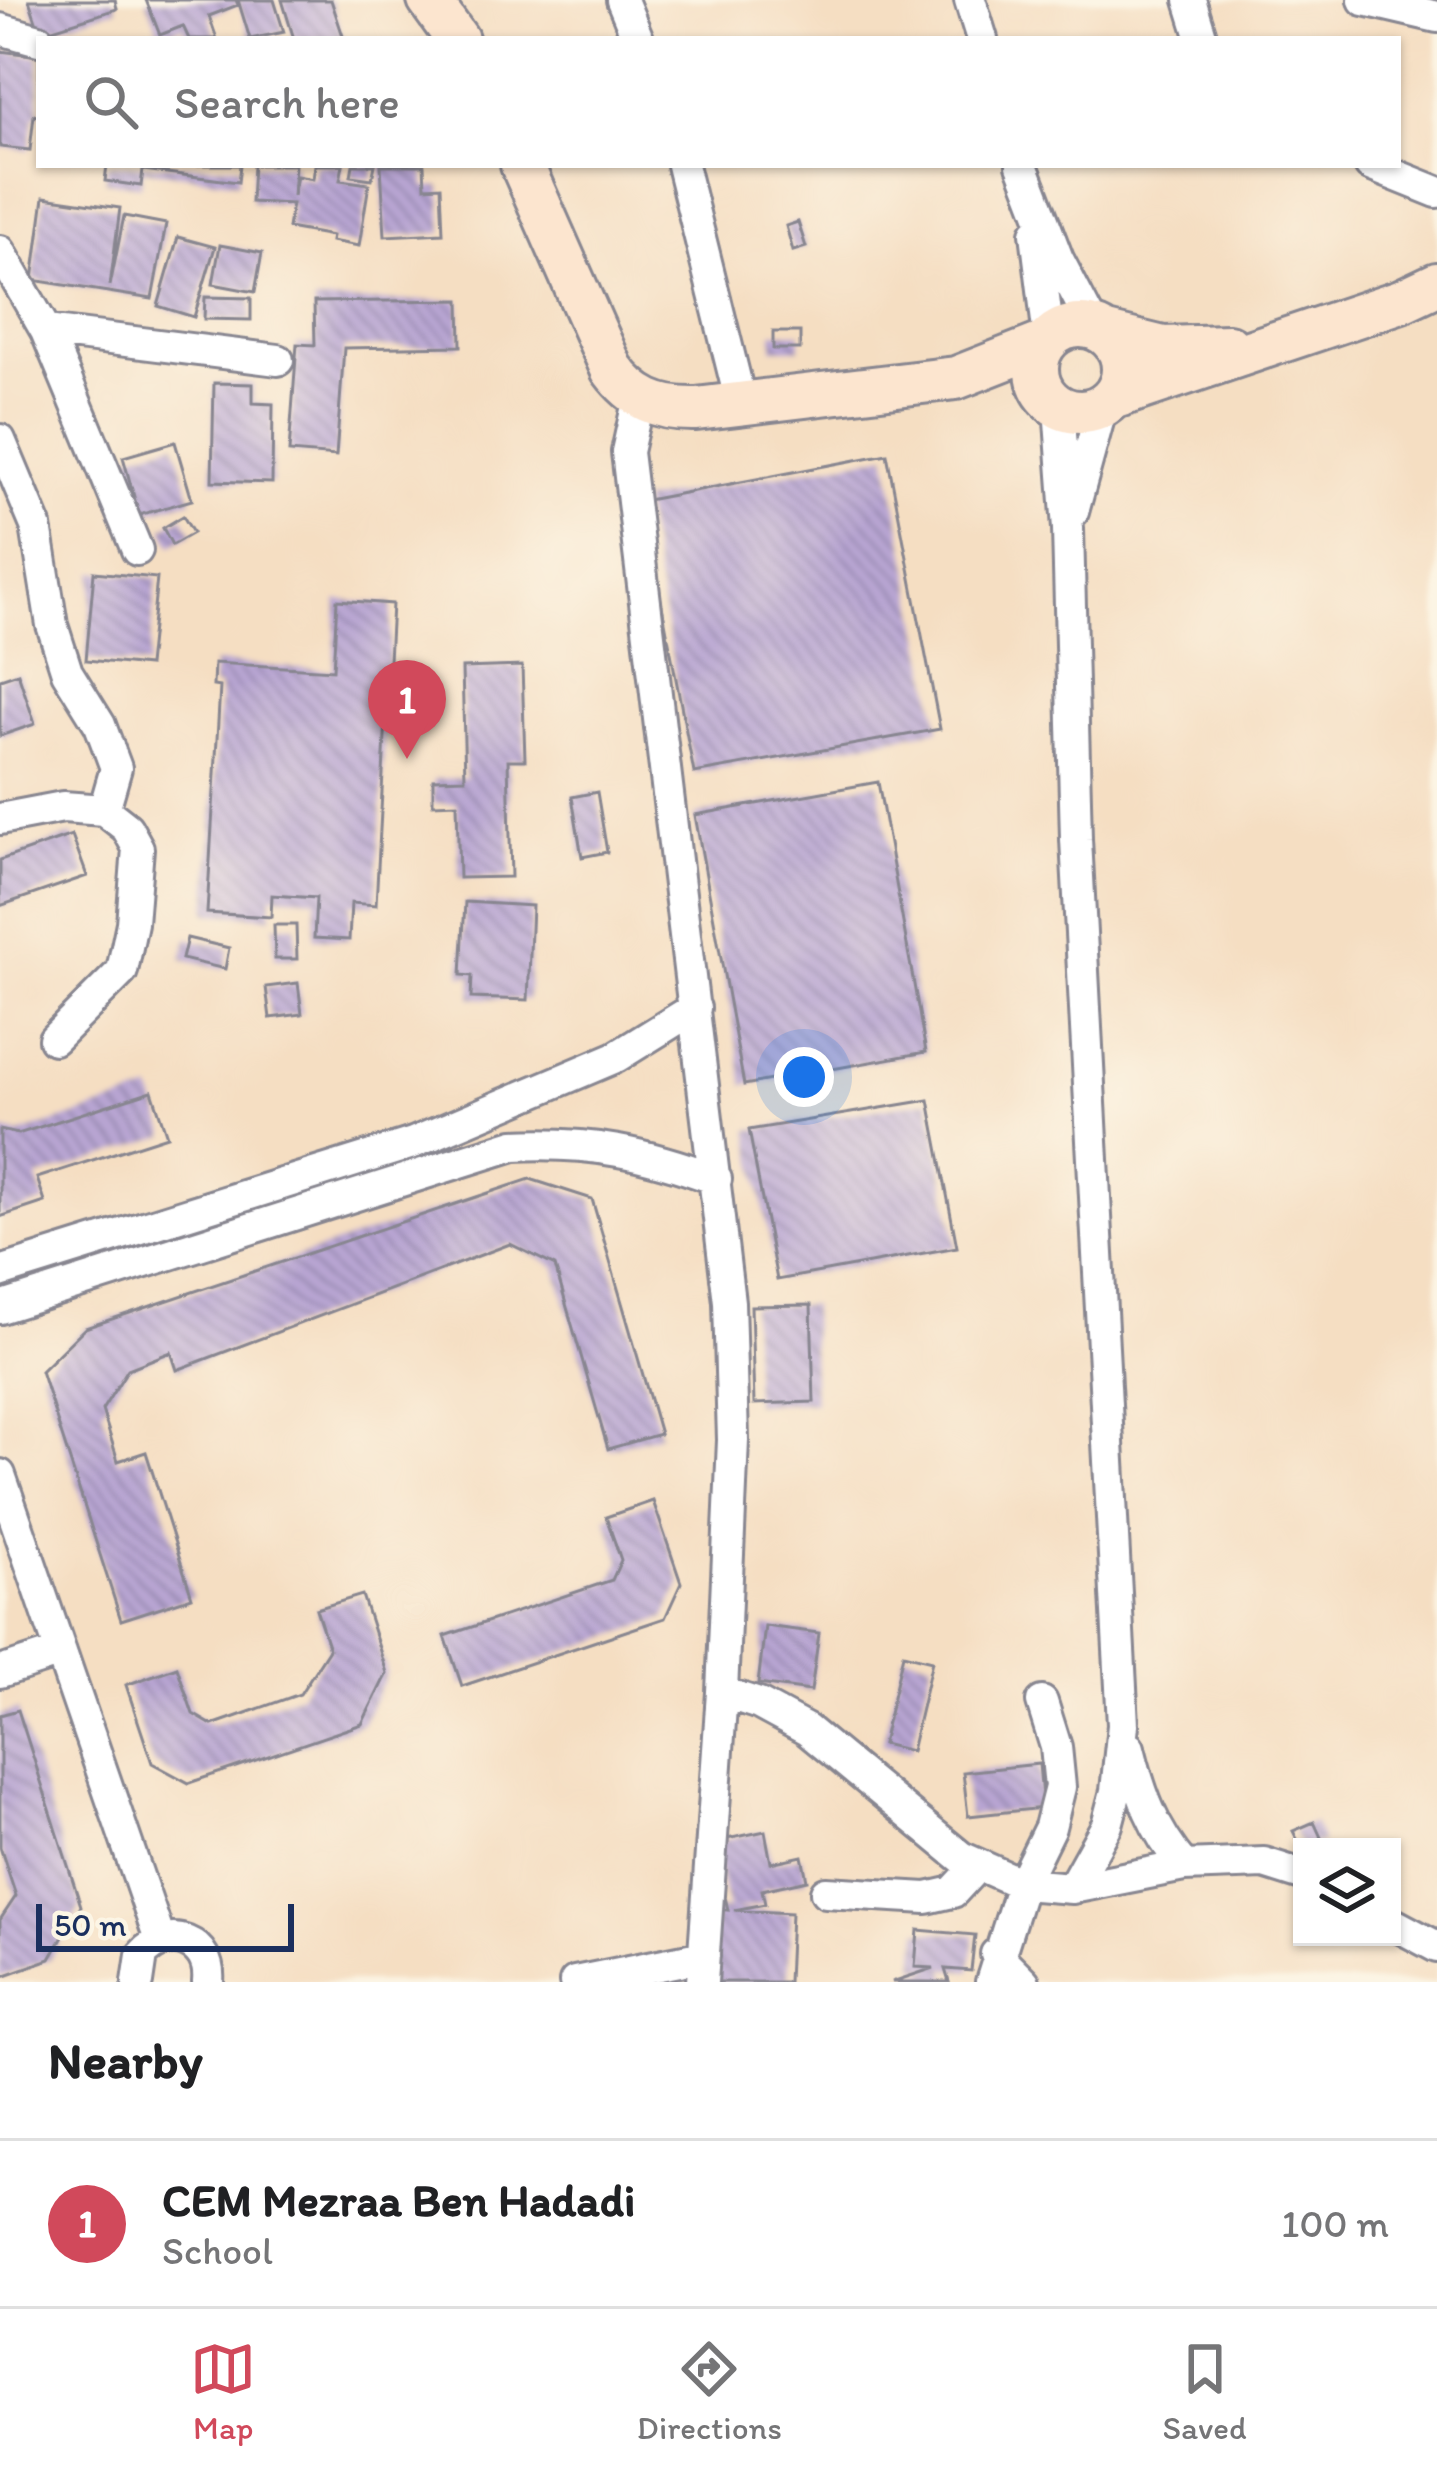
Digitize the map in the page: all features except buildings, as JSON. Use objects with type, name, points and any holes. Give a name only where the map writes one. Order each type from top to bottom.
[{"type":"main road","points":[[429,0],[455,36]]},
{"type":"main road","points":[[523,168],[611,369],[639,397],[676,410],[956,378],[1004,384],[1081,412],[1401,301],[1437,284]]},
{"type":"main road","points":[[956,378],[1047,341],[1070,326],[1163,348],[1283,341]]},
{"type":"main road","points":[[1100,331],[1122,358],[1124,372],[1107,402]]},
{"type":"main road","points":[[1047,341],[1037,371],[1054,403]]},
{"type":"street","points":[[622,0],[637,36]]},
{"type":"street","points":[[970,0],[981,36]]},
{"type":"street","points":[[1190,0],[1201,36]]},
{"type":"street","points":[[1364,0],[1437,17]]},
{"type":"street","points":[[0,29],[36,39]]},
{"type":"street","points":[[683,168],[741,403]]},
{"type":"street","points":[[1377,168],[1437,192]]},
{"type":"street","points":[[1025,176],[1058,259],[1100,331]]},
{"type":"street","points":[[1025,176],[1047,341]]},
{"type":"street","points":[[0,251],[46,331],[137,550]]},
{"type":"street","points":[[46,331],[278,360]]},
{"type":"street","points":[[574,1982],[703,1969],[734,1439],[729,1302],[716,1179],[627,452],[639,397]]},
{"type":"street","points":[[1068,529],[1107,402]]},
{"type":"street","points":[[1054,403],[1068,529],[1076,839],[1124,1725],[1139,1791],[1160,1838],[1184,1866]]},
{"type":"street","points":[[0,440],[35,526],[52,625],[68,673],[100,725],[116,768],[104,810]]},
{"type":"street","points":[[0,819],[63,807],[104,810],[128,828],[138,848],[132,922],[122,970],[54,1039]]},
{"type":"street","points":[[0,1272],[413,1143],[616,1057],[695,1008]]},
{"type":"street","points":[[0,1308],[514,1145],[560,1143],[648,1154],[716,1179]]},
{"type":"street","points":[[0,1475],[160,1940]]},
{"type":"street","points":[[0,1672],[61,1652]]},
{"type":"street","points":[[722,1692],[759,1704],[807,1730],[961,1857],[1022,1884],[1072,1888],[1184,1866],[1264,1863],[1293,1872]]},
{"type":"street","points":[[1024,1982],[994,1968],[1022,1884],[1051,1827],[1060,1787],[1056,1748],[1042,1702]]},
{"type":"street","points":[[1072,1888],[1107,1825],[1124,1725]]},
{"type":"street","points":[[826,1892],[927,1898],[953,1892],[978,1865]]},
{"type":"street","points":[[1401,1925],[1437,1933]]},
{"type":"street","points":[[1401,1928],[1437,1947]]},
{"type":"street","points":[[139,1982],[142,1955],[160,1940],[182,1939],[206,1960],[208,1982]]},
{"type":"place","name":"CEM Mezraa Ben Hadadi","points":[[407,759]]}]
